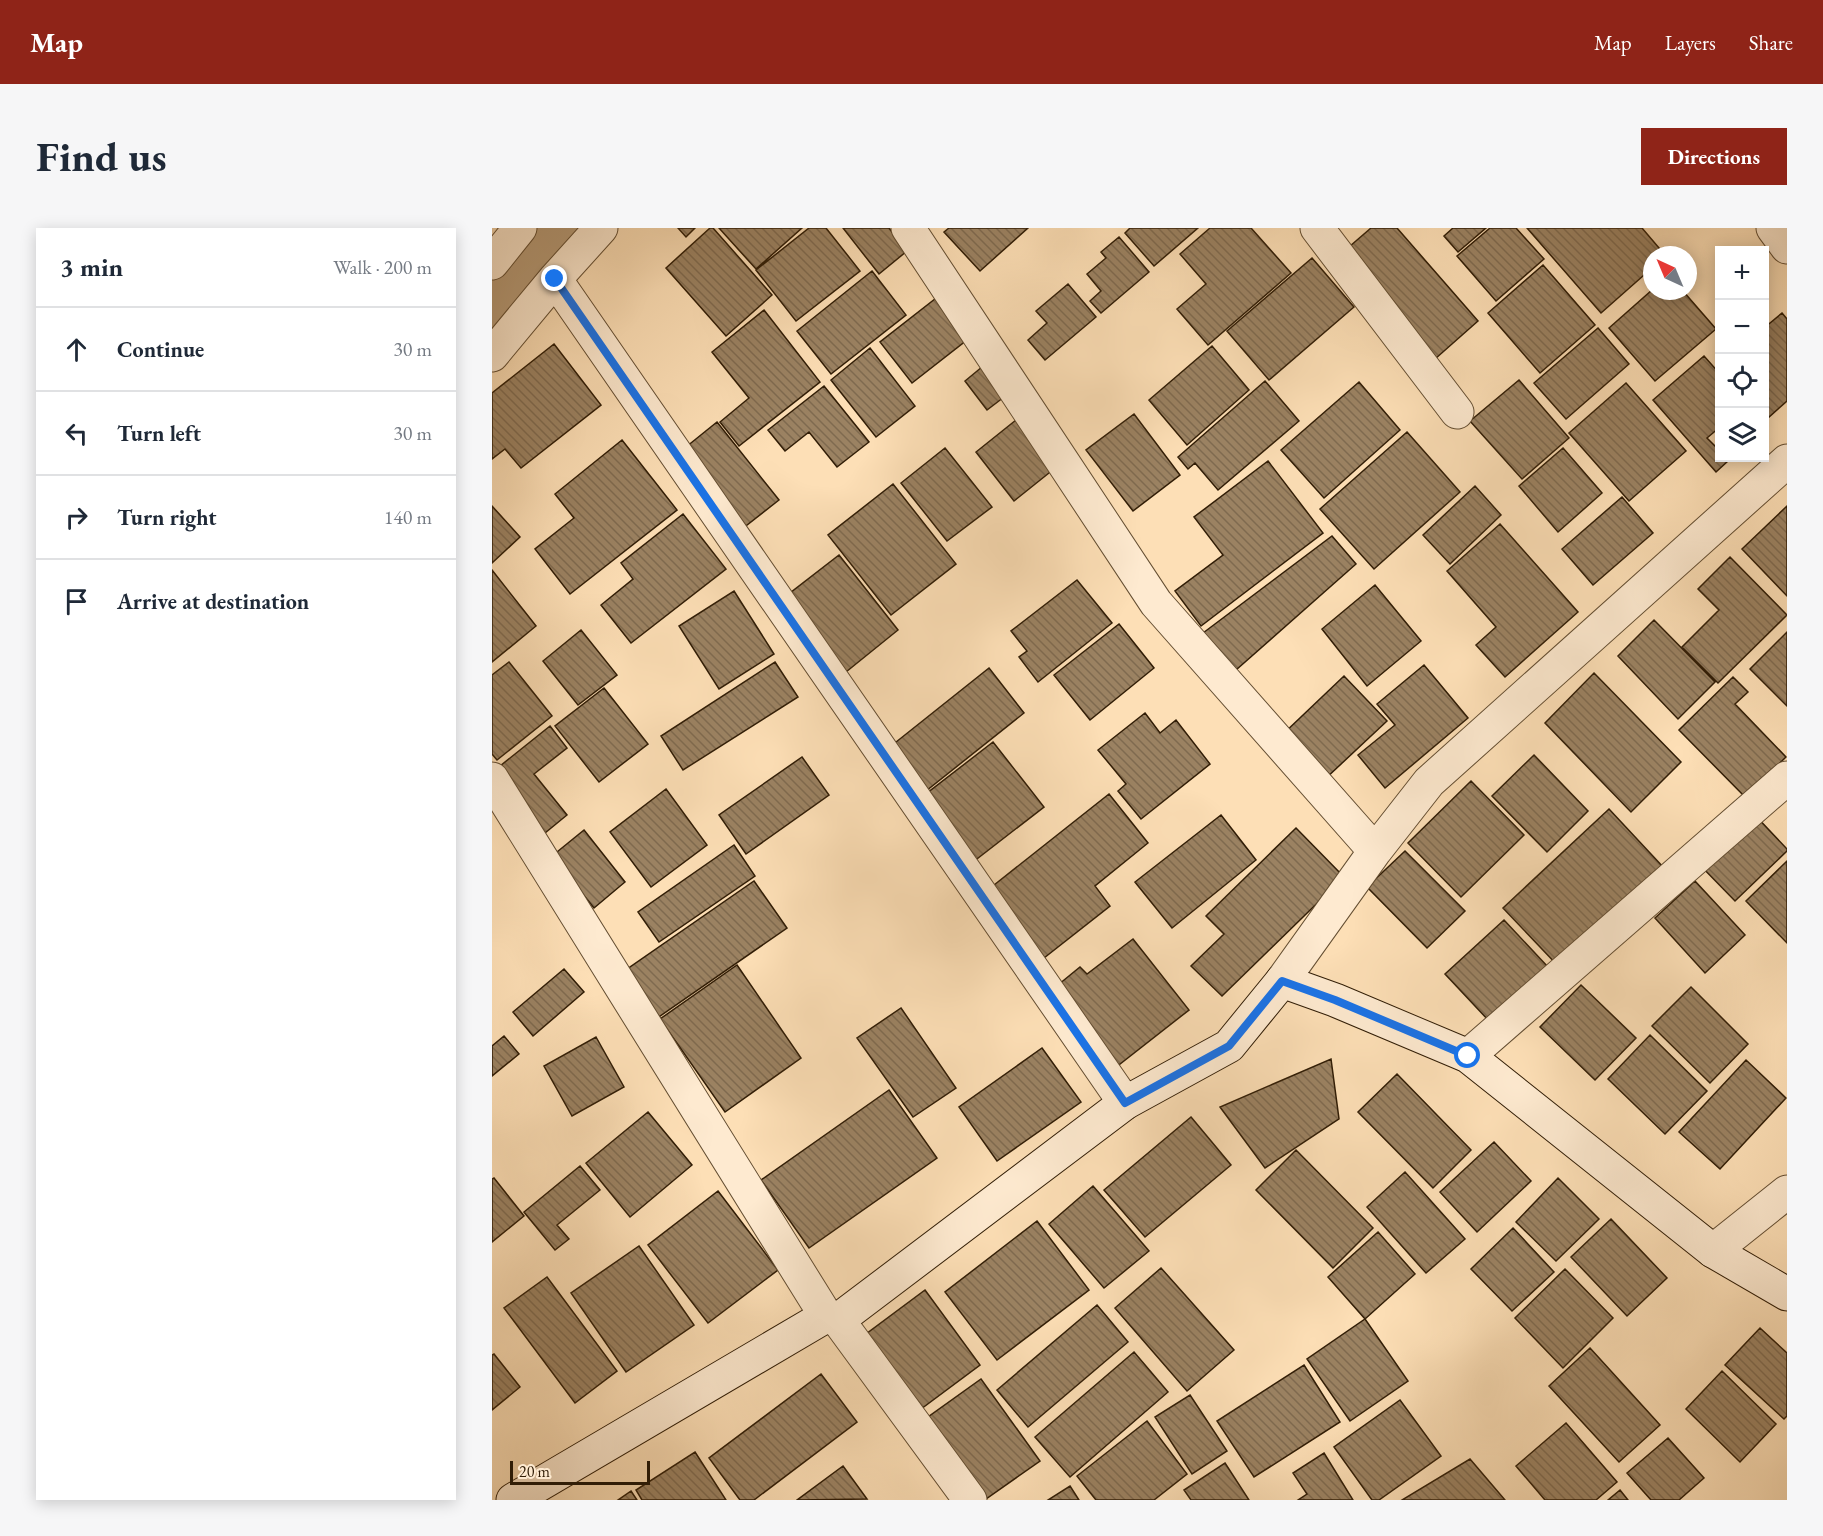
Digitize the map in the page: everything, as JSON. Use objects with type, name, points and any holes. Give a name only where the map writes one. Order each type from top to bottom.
[{"type":"street","points":[[492,263],[520,228]]},
{"type":"street","points":[[492,355],[601,228]]},
{"type":"street","points":[[908,228],[1156,603],[1375,851]]},
{"type":"street","points":[[1317,228],[1457,412]]},
{"type":"street","points":[[1773,228],[1787,247]]},
{"type":"street","points":[[555,279],[1125,1103]]},
{"type":"street","points":[[513,1500],[832,1318],[1125,1103],[1229,1046],[1282,981],[1375,851],[1429,782],[1787,461]]},
{"type":"street","points":[[492,778],[832,1318],[970,1500]]},
{"type":"street","points":[[1468,1056],[1787,778]]},
{"type":"street","points":[[1282,981],[1468,1056],[1713,1251],[1787,1294]]},
{"type":"street","points":[[1713,1251],[1787,1192]]},
{"type":"building","points":[[678,228],[695,228],[686,237]]},
{"type":"building","points":[[710,228],[713,228],[772,295],[726,336],[666,268]]},
{"type":"building","points":[[719,228],[802,228],[756,269]]},
{"type":"building","points":[[809,228],[826,228],[860,271],[796,321],[756,270]]},
{"type":"building","points":[[843,228],[889,228],[907,251],[879,274]]},
{"type":"building","points":[[949,228],[1028,228],[980,271],[944,232]]},
{"type":"building","points":[[1130,228],[1198,228],[1154,266],[1125,233]]},
{"type":"building","points":[[1210,228],[1251,228],[1291,273],[1208,345],[1177,309],[1206,284],[1180,254]]},
{"type":"building","points":[[1371,228],[1397,228],[1478,321],[1435,359],[1342,253]]},
{"type":"building","points":[[1453,228],[1486,228],[1458,252],[1444,236]]},
{"type":"building","points":[[1490,228],[1516,228],[1544,259],[1496,301],[1457,256]]},
{"type":"building","points":[[1527,228],[1642,228],[1657,246],[1643,246],[1643,276],[1601,313]]},
{"type":"building","points":[[1119,237],[1149,272],[1101,313],[1090,301],[1101,291],[1087,274],[1106,258],[1101,252]]},
{"type":"building","points":[[1312,258],[1354,307],[1269,380],[1227,331]]},
{"type":"building","points":[[1543,265],[1595,325],[1540,373],[1488,313]]},
{"type":"building","points":[[872,271],[906,315],[831,374],[797,331]]},
{"type":"building","points":[[1068,284],[1096,317],[1045,360],[1028,340],[1047,323],[1036,311]]},
{"type":"building","points":[[940,295],[972,336],[912,383],[880,342]]},
{"type":"building","points":[[1643,298],[1643,300],[1691,300],[1715,330],[1655,381],[1609,328]]},
{"type":"building","points":[[764,310],[820,382],[739,446],[720,422],[749,398],[712,352]]},
{"type":"building","points":[[1782,313],[1787,319],[1787,401],[1769,417],[1769,354],[1769,324]]},
{"type":"building","points":[[1598,328],[1629,364],[1566,419],[1534,383]]},
{"type":"building","points":[[554,344],[601,405],[521,468],[505,449],[492,459],[492,393]]},
{"type":"building","points":[[1212,346],[1249,390],[1187,445],[1149,400]]},
{"type":"building","points":[[870,348],[915,406],[876,437],[831,380]]},
{"type":"building","points":[[1704,356],[1715,368],[1715,431],[1707,438],[1715,446],[1715,462],[1727,462],[1716,472],[1653,400]]},
{"type":"building","points":[[988,362],[1012,391],[987,410],[965,381]]},
{"type":"building","points":[[1519,380],[1569,438],[1522,479],[1470,421]]},
{"type":"building","points":[[1265,381],[1299,421],[1218,490],[1195,463],[1188,469],[1178,457]]},
{"type":"building","points":[[1359,382],[1400,430],[1324,498],[1281,450]]},
{"type":"building","points":[[1626,383],[1686,451],[1629,501],[1569,433]]},
{"type":"building","points":[[824,386],[869,442],[837,467],[809,432],[785,451],[768,430]]},
{"type":"building","points":[[1134,414],[1180,475],[1133,511],[1086,450]]},
{"type":"building","points":[[1016,420],[1054,469],[1014,501],[976,452]]},
{"type":"building","points":[[717,422],[779,500],[742,529],[681,451]]},
{"type":"building","points":[[1407,432],[1460,492],[1374,569],[1320,509]]},
{"type":"building","points":[[622,440],[677,510],[570,594],[535,549],[574,518],[555,494]]},
{"type":"building","points":[[945,448],[992,507],[947,541],[901,483]]},
{"type":"building","points":[[1563,448],[1602,493],[1558,532],[1519,486]]},
{"type":"building","points":[[1268,461],[1323,533],[1201,626],[1175,591],[1223,555],[1194,517]]},
{"type":"building","points":[[893,484],[956,564],[891,615],[828,535]]},
{"type":"building","points":[[1475,486],[1501,515],[1450,564],[1423,535]]},
{"type":"building","points":[[1622,497],[1653,533],[1593,585],[1562,549]]},
{"type":"building","points":[[492,506],[520,537],[492,563]]},
{"type":"building","points":[[1787,506],[1787,596],[1742,549]]},
{"type":"building","points":[[683,514],[726,569],[631,643],[601,605],[633,579],[621,563]]},
{"type":"building","points":[[1500,524],[1578,612],[1505,677],[1476,645],[1496,627],[1447,571]]},
{"type":"building","points":[[1332,536],[1356,564],[1236,670],[1203,633]]},
{"type":"building","points":[[839,555],[898,630],[841,676],[781,600]]},
{"type":"building","points":[[1730,557],[1787,615],[1718,683],[1682,647],[1719,610],[1698,589]]},
{"type":"building","points":[[492,570],[536,626],[492,662]]},
{"type":"building","points":[[1077,580],[1112,623],[1038,682],[1019,657],[1027,651],[1011,631]]},
{"type":"building","points":[[1375,585],[1421,641],[1367,686],[1322,629]]},
{"type":"building","points":[[734,591],[774,654],[719,689],[679,626]]},
{"type":"building","points":[[1654,620],[1715,682],[1678,719],[1618,656]]},
{"type":"building","points":[[1119,624],[1154,668],[1090,720],[1054,675]]},
{"type":"building","points":[[581,630],[617,675],[578,705],[543,661]]},
{"type":"building","points":[[1787,632],[1787,706],[1750,669]]},
{"type":"building","points":[[509,662],[552,716],[497,760],[492,754],[492,675]]},
{"type":"building","points":[[775,662],[798,697],[683,770],[661,736]]},
{"type":"building","points":[[1424,665],[1468,718],[1385,788],[1358,755],[1395,725],[1377,704]]},
{"type":"building","points":[[989,668],[1024,713],[921,795],[886,750]]},
{"type":"building","points":[[1594,673],[1681,762],[1631,812],[1545,723]]},
{"type":"building","points":[[1344,676],[1387,721],[1324,780],[1281,736]]},
{"type":"building","points":[[1733,677],[1748,692],[1735,704],[1786,757],[1745,797],[1679,730]]},
{"type":"building","points":[[604,688],[648,744],[599,782],[555,726]]},
{"type":"building","points":[[1145,713],[1160,733],[1176,720],[1210,764],[1141,819],[1118,791],[1126,784],[1098,750]]},
{"type":"building","points":[[550,726],[567,748],[534,774],[567,815],[545,833],[495,770]]},
{"type":"building","points":[[993,742],[1044,807],[973,862],[922,797]]},
{"type":"building","points":[[1534,755],[1588,811],[1547,852],[1492,796]]},
{"type":"building","points":[[802,757],[829,795],[746,854],[719,815]]},
{"type":"building","points":[[1471,781],[1524,835],[1461,897],[1408,843]]},
{"type":"building","points":[[666,789],[707,845],[651,887],[610,832]]},
{"type":"building","points":[[1109,794],[1148,843],[1095,886],[1110,906],[1044,958],[989,889]]},
{"type":"building","points":[[1609,809],[1664,868],[1559,967],[1503,908]]},
{"type":"building","points":[[1753,813],[1787,851],[1735,901],[1699,864]]},
{"type":"building","points":[[1221,815],[1256,860],[1172,928],[1135,882]]},
{"type":"building","points":[[1296,828],[1344,877],[1222,996],[1191,966],[1224,934],[1206,916]]},
{"type":"building","points":[[584,830],[625,882],[594,908],[552,856]]},
{"type":"building","points":[[734,845],[755,876],[659,942],[638,912]]},
{"type":"building","points":[[1405,851],[1465,911],[1427,948],[1367,887]]},
{"type":"building","points":[[1787,861],[1787,943],[1746,901]]},
{"type":"building","points":[[754,881],[787,928],[653,1021],[620,974]]},
{"type":"building","points":[[1695,881],[1745,935],[1705,973],[1655,918]]},
{"type":"building","points":[[1504,920],[1548,967],[1490,1022],[1445,974]]},
{"type":"building","points":[[1133,939],[1189,1010],[1115,1068],[1053,989],[1080,967],[1087,974]]},
{"type":"building","points":[[737,965],[801,1058],[725,1112],[660,1019]]},
{"type":"building","points":[[564,969],[584,992],[533,1036],[513,1012]]},
{"type":"building","points":[[1581,985],[1636,1038],[1595,1080],[1540,1027]]},
{"type":"building","points":[[1691,987],[1748,1044],[1710,1083],[1652,1026]]},
{"type":"building","points":[[901,1008],[956,1088],[913,1117],[857,1038]]},
{"type":"building","points":[[1650,1035],[1707,1091],[1665,1134],[1608,1079]]},
{"type":"building","points":[[504,1036],[519,1054],[492,1076],[492,1046]]},
{"type":"building","points":[[596,1037],[624,1087],[572,1116],[544,1066]]},
{"type":"building","points":[[1042,1048],[1081,1102],[997,1161],[959,1107]]},
{"type":"building","points":[[1331,1059],[1339,1119],[1265,1168],[1220,1107]]},
{"type":"building","points":[[1746,1060],[1786,1098],[1720,1169],[1679,1132]]},
{"type":"building","points":[[1397,1074],[1471,1150],[1433,1188],[1358,1112]]},
{"type":"building","points":[[889,1090],[937,1158],[809,1248],[761,1180]]},
{"type":"building","points":[[648,1112],[692,1165],[630,1217],[586,1163]]},
{"type":"building","points":[[1191,1117],[1231,1165],[1145,1237],[1104,1190]]},
{"type":"building","points":[[1494,1142],[1531,1181],[1477,1232],[1440,1192]]},
{"type":"building","points":[[1296,1150],[1373,1228],[1333,1268],[1256,1190]]},
{"type":"building","points":[[580,1166],[600,1190],[557,1225],[569,1239],[555,1250],[524,1212]]},
{"type":"building","points":[[1405,1172],[1465,1239],[1426,1273],[1367,1207]]},
{"type":"building","points":[[494,1178],[524,1216],[492,1242],[492,1179]]},
{"type":"building","points":[[1558,1178],[1599,1219],[1556,1261],[1516,1222]]},
{"type":"building","points":[[1093,1186],[1149,1251],[1104,1288],[1049,1224]]},
{"type":"building","points":[[718,1191],[778,1270],[708,1323],[648,1245]]},
{"type":"building","points":[[1611,1219],[1667,1278],[1627,1316],[1571,1257]]},
{"type":"building","points":[[1037,1221],[1089,1290],[997,1360],[945,1292]]},
{"type":"building","points":[[1513,1228],[1554,1272],[1512,1311],[1471,1269]]},
{"type":"building","points":[[1378,1232],[1415,1274],[1365,1319],[1328,1277]]},
{"type":"building","points":[[639,1246],[694,1325],[626,1372],[571,1293]]},
{"type":"building","points":[[1161,1268],[1234,1350],[1187,1391],[1115,1308]]},
{"type":"building","points":[[1565,1269],[1613,1318],[1563,1368],[1515,1318]]},
{"type":"building","points":[[547,1277],[617,1371],[575,1403],[504,1308]]},
{"type":"building","points":[[925,1290],[980,1365],[917,1412],[862,1337]]},
{"type":"building","points":[[1097,1305],[1128,1342],[1028,1427],[997,1390]]},
{"type":"building","points":[[1365,1319],[1408,1381],[1350,1421],[1307,1359]]},
{"type":"building","points":[[1760,1328],[1787,1353],[1787,1416],[1784,1419],[1725,1365]]},
{"type":"building","points":[[1590,1348],[1660,1425],[1619,1462],[1549,1386]]},
{"type":"building","points":[[1134,1352],[1168,1392],[1070,1477],[1035,1437]]},
{"type":"building","points":[[494,1354],[520,1387],[492,1410],[492,1355]]},
{"type":"building","points":[[1304,1365],[1340,1422],[1254,1477],[1217,1421]]},
{"type":"building","points":[[1722,1371],[1776,1424],[1740,1462],[1686,1409]]},
{"type":"building","points":[[821,1374],[857,1422],[754,1500],[740,1500],[709,1458]]},
{"type":"building","points":[[981,1379],[1040,1461],[986,1499],[928,1417]]},
{"type":"building","points":[[1190,1395],[1227,1451],[1192,1474],[1155,1417]]},
{"type":"building","points":[[1400,1400],[1441,1456],[1379,1500],[1372,1500],[1334,1447]]},
{"type":"building","points":[[1147,1421],[1187,1474],[1154,1500],[1096,1500],[1077,1476]]},
{"type":"building","points":[[1566,1423],[1617,1482],[1596,1500],[1545,1500],[1516,1466]]},
{"type":"building","points":[[1668,1438],[1704,1478],[1679,1500],[1651,1500],[1627,1473]]},
{"type":"building","points":[[695,1452],[726,1500],[642,1500],[636,1490]]},
{"type":"building","points":[[1324,1453],[1353,1500],[1298,1500],[1307,1494],[1293,1473]]},
{"type":"building","points":[[1470,1459],[1505,1500],[1402,1500]]},
{"type":"building","points":[[1225,1463],[1249,1500],[1191,1500],[1184,1490]]},
{"type":"building","points":[[843,1466],[867,1499],[797,1500]]},
{"type":"building","points":[[1070,1486],[1079,1500],[1048,1500]]},
{"type":"building","points":[[1620,1490],[1628,1500],[1608,1500]]},
{"type":"building","points":[[631,1491],[637,1500],[618,1500]]},
{"type":"waterway","points":[[492,312],[563,228]]},
{"type":"route","points":[[555,279],[1125,1103],[1229,1046],[1282,981],[1335,1000],[1468,1056]]}]
